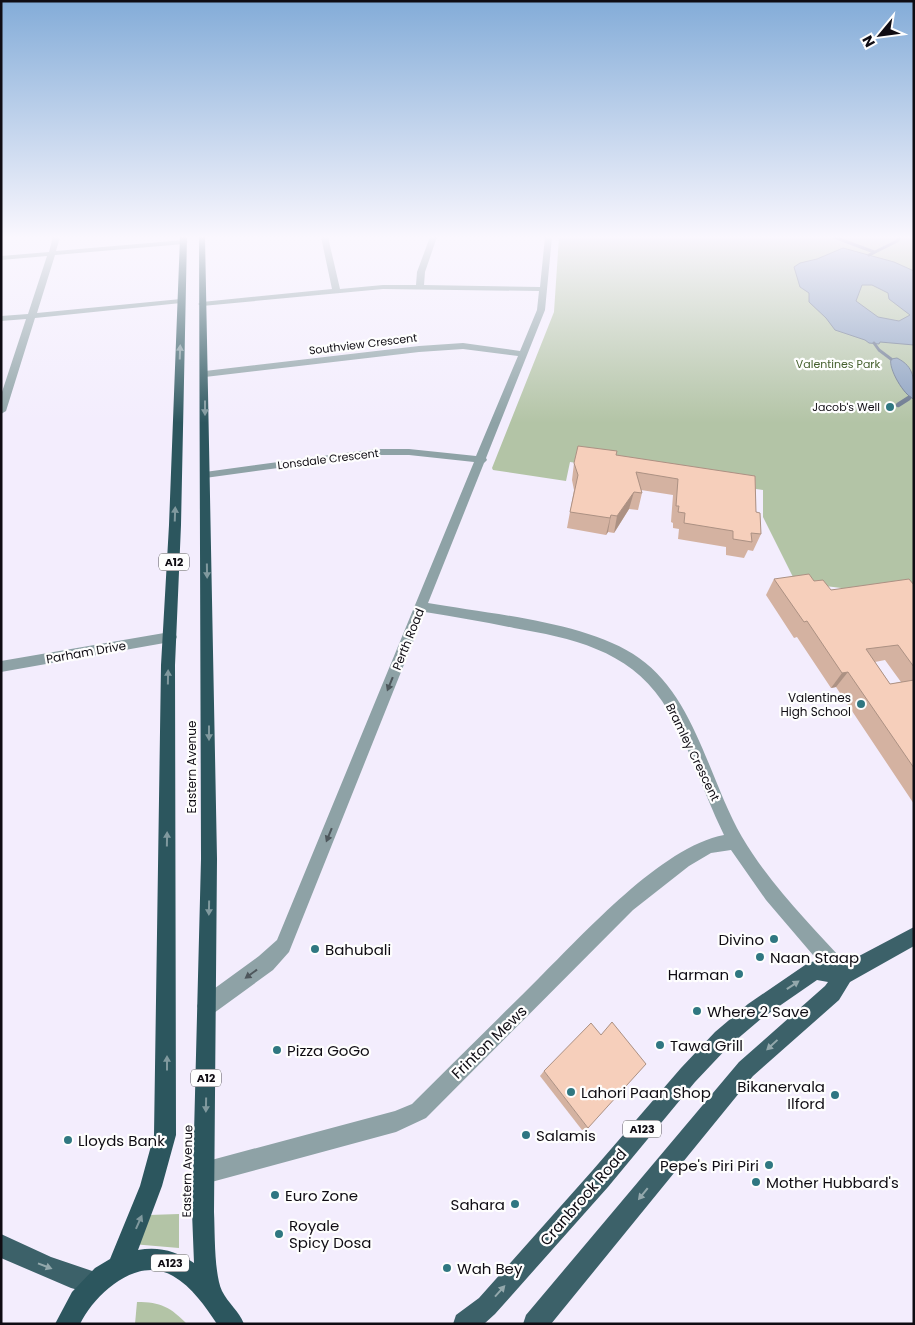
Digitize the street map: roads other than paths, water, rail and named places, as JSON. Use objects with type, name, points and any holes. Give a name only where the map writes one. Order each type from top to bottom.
[{"type":"highway","name":"Eastern Avenue","points":[[202,299],[205,374],[209,859],[204,1237],[211,1296]]},
{"type":"highway","name":"Eastern Avenue","points":[[119,1266],[142,1215],[156,1173],[165,1135],[168,684],[181,300]]},
{"type":"highway","name":"A123","points":[[119,1266],[138,1260],[156,1259],[176,1265],[192,1275],[211,1296]]},
{"type":"highway","name":"A12","points":[[67,1324],[79,1300],[96,1283],[119,1266]]},
{"type":"highway","points":[[211,1296],[232,1324]]},
{"type":"main road","points":[[535,1324],[746,1069],[832,993],[843,974],[914,936]]},
{"type":"main road","name":"Cranbrook Road","points":[[465,1324],[487,1306],[600,1179],[688,1075],[722,1039],[755,1011],[814,970],[843,974]]},
{"type":"main road","points":[[1,1245],[28,1259],[74,1278],[96,1283]]},
{"type":"street","points":[[1,412],[37,299]]},
{"type":"street","points":[[202,304],[251,299]]},
{"type":"street","name":"Perth Road","points":[[207,1006],[266,963],[284,946],[482,460],[541,310],[542,299]]},
{"type":"street","points":[[1,319],[181,300]]},
{"type":"street","name":"Southview Crescent","points":[[205,374],[419,349],[463,346],[524,354]]},
{"type":"street","name":"Lonsdale Crescent","points":[[205,475],[375,452],[409,452],[482,460]]},
{"type":"street","name":"Bramley Crescent","points":[[421,607],[569,632],[593,640],[637,663],[654,680],[670,702],[735,841],[758,877],[843,974]]},
{"type":"street","name":"Parham Drive","points":[[1,667],[170,638]]},
{"type":"street","name":"Frinton Mews","points":[[204,1173],[396,1121],[419,1111],[628,904],[683,860],[708,846],[735,841]]},
{"type":"water","points":[[809,299],[857,299],[856,301],[878,317],[899,321],[910,315],[889,299],[914,299],[914,345],[869,343],[835,330],[826,318],[809,302]]},
{"type":"water","points":[[897,358],[907,365],[912,374],[914,399],[906,393],[894,375],[891,359]]},
{"type":"waterway","points":[[874,343],[879,350],[891,359]]},
{"type":"waterway","points":[[898,405],[909,398]]},
{"type":"place","name":"Jacob's Well","points":[[890,407]]},
{"type":"place","name":"Valentines High School","points":[[861,704]]},
{"type":"place","name":"Divino","points":[[774,939]]},
{"type":"place","name":"Bahubali","points":[[315,949]]},
{"type":"place","name":"Naan Staap","points":[[760,957]]},
{"type":"place","name":"Harman","points":[[739,974]]},
{"type":"place","name":"Where 2 Save","points":[[697,1011]]},
{"type":"place","name":"Tawa Grill","points":[[660,1045]]},
{"type":"place","name":"Pizza GoGo","points":[[277,1050]]},
{"type":"place","name":"Lahori Paan Shop","points":[[571,1092]]},
{"type":"place","name":"Bikanervala Ilford","points":[[835,1095]]},
{"type":"place","name":"Salamis","points":[[526,1135]]},
{"type":"place","name":"Lloyds Bank","points":[[68,1140]]},
{"type":"place","name":"Pepe's Piri Piri","points":[[769,1165]]},
{"type":"place","name":"Mother Hubbard's","points":[[756,1182]]},
{"type":"place","name":"Euro Zone","points":[[275,1195]]},
{"type":"place","name":"Sahara","points":[[515,1204]]},
{"type":"place","name":"Royale Spicy Dosa","points":[[279,1234]]},
{"type":"place","name":"Wah Bey","points":[[447,1268]]},
{"type":"park label","name":"Valentines Park","points":[[838,364]]}]
